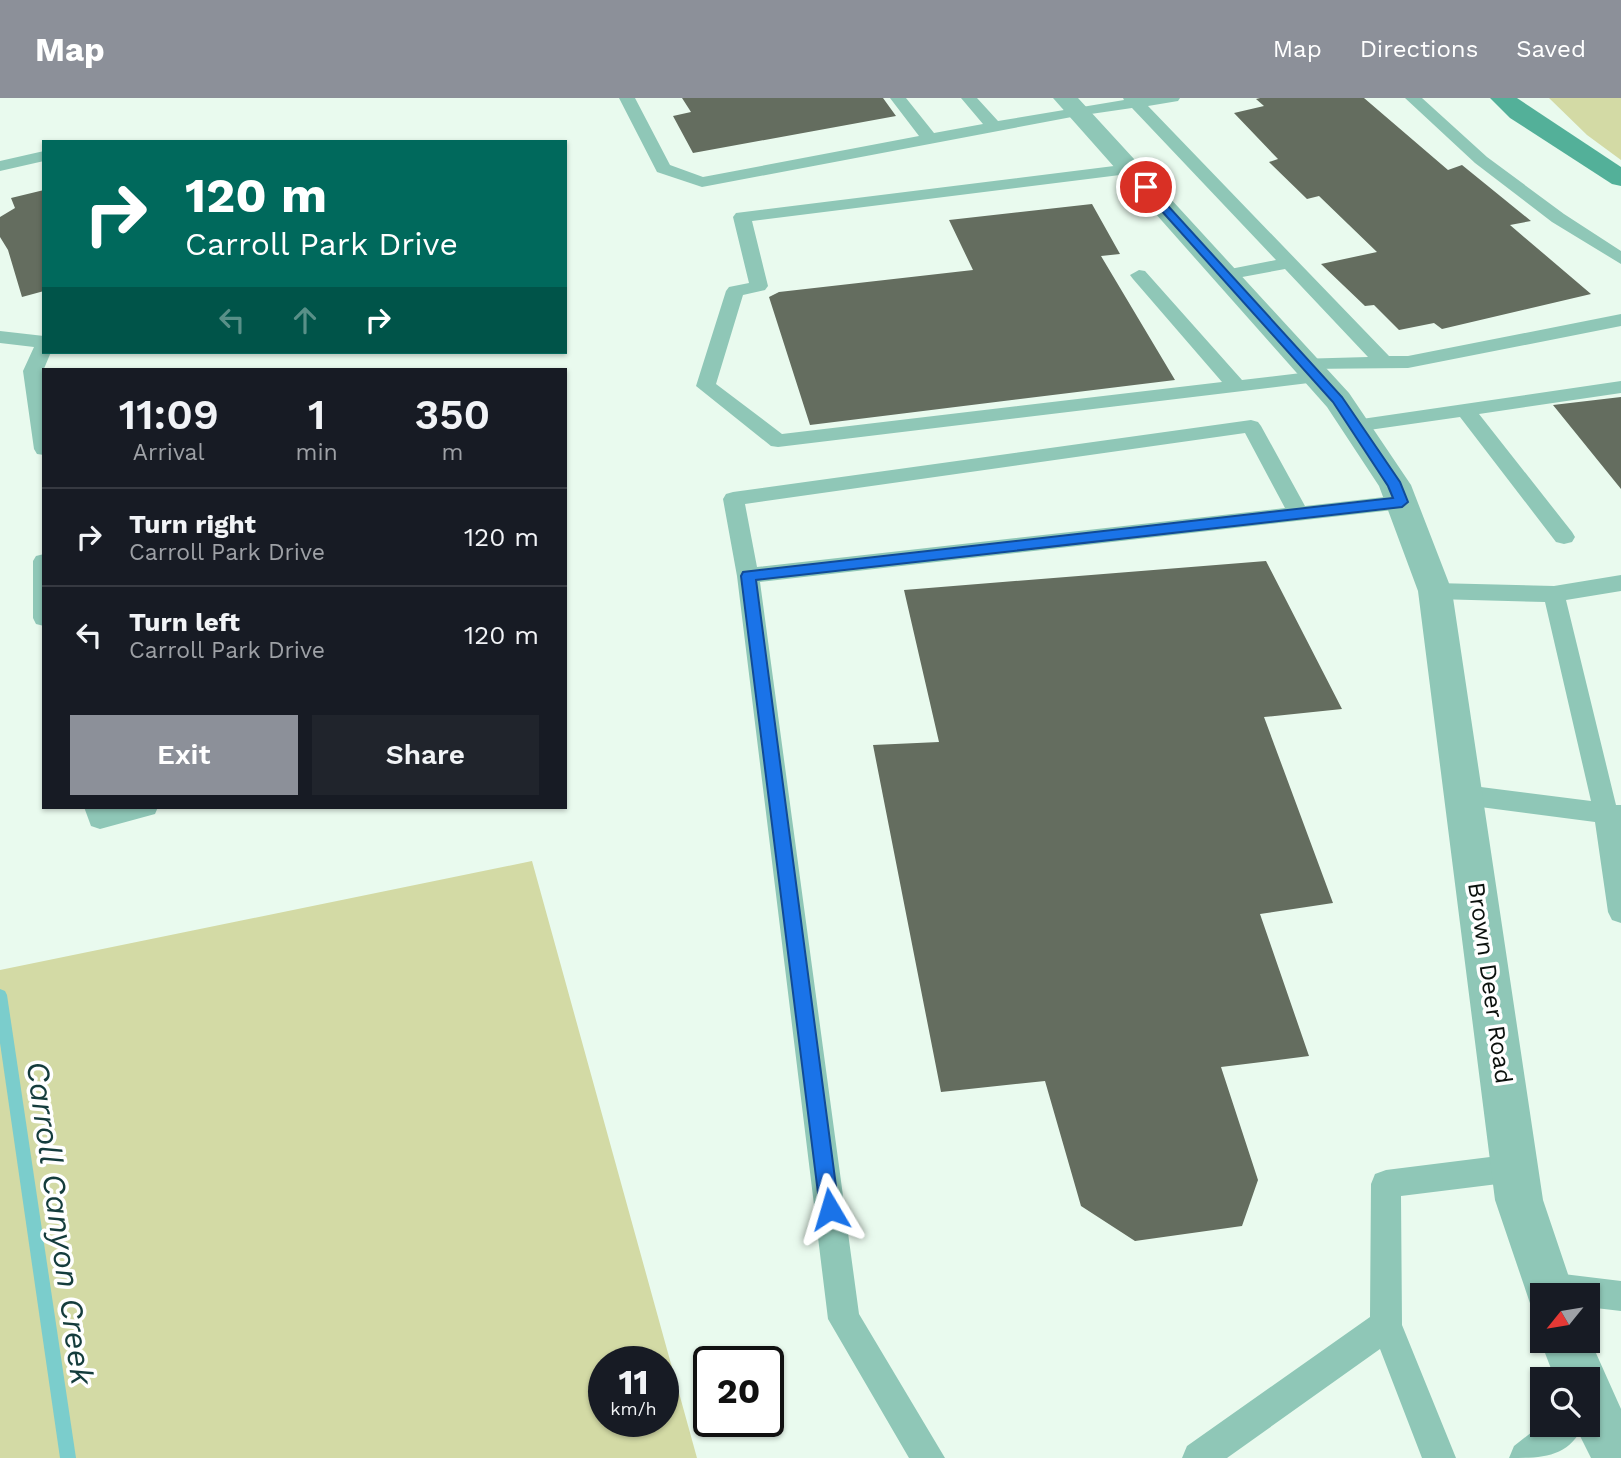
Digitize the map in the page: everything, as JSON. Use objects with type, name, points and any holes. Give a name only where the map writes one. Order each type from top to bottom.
[{"type":"main road","points":[[1502,98],[1519,113],[1621,178]]},
{"type":"street","name":"Brown Deer Road","points":[[1071,105],[1311,370],[1355,426],[1395,485],[1402,502],[1435,591],[1448,667],[1519,1200],[1545,1283]]},
{"type":"street","points":[[1600,1430],[1618,1458]]},
{"type":"lane","points":[[627,98],[663,168],[702,182],[994,127],[1071,105],[1172,98]]},
{"type":"lane","points":[[898,98],[930,139]]},
{"type":"lane","points":[[970,98],[994,127]]},
{"type":"lane","points":[[1413,98],[1481,160],[1558,218],[1621,259]]},
{"type":"lane","points":[[1133,101],[1384,362]]},
{"type":"lane","points":[[0,166],[42,156]]},
{"type":"lane","points":[[1130,169],[742,217],[759,286],[736,291],[706,386],[778,441],[1237,387],[1311,370],[1408,362],[1621,320]]},
{"type":"lane","points":[[1226,275],[1288,262]]},
{"type":"lane","points":[[1139,275],[1237,387]]},
{"type":"lane","points":[[0,337],[42,344]]},
{"type":"lane","points":[[42,349],[33,371],[42,435]]},
{"type":"lane","points":[[1355,426],[1621,387]]},
{"type":"lane","points":[[1465,410],[1564,537]]},
{"type":"lane","points":[[929,1458],[844,1319],[748,576],[733,499],[1251,426],[1299,514]]},
{"type":"lane","points":[[748,576],[1402,502]]},
{"type":"lane","points":[[1435,591],[1554,594],[1621,583]]},
{"type":"lane","points":[[1554,594],[1613,814],[1621,912]]},
{"type":"lane","points":[[1465,795],[1613,814]]},
{"type":"lane","points":[[97,809],[100,820],[139,809]]},
{"type":"lane","points":[[1439,1458],[1386,1325],[1386,1184],[1514,1168]]},
{"type":"lane","points":[[1600,1295],[1621,1296]]},
{"type":"lane","points":[[1199,1458],[1386,1325]]},
{"type":"lane","points":[[1525,1458],[1547,1437]]},
{"type":"green space","points":[[1549,98],[1621,98],[1621,160],[1587,135]]},
{"type":"green space","points":[[532,861],[666,1346],[588,1346],[588,1437],[679,1437],[679,1393],[697,1458],[0,1458],[0,970]]},
{"type":"building","points":[[682,98],[883,98],[896,116],[693,153],[673,116],[691,112]]},
{"type":"building","points":[[1364,98],[1448,170],[1462,165],[1531,221],[1510,225],[1591,294],[1442,329],[1434,323],[1399,330],[1374,305],[1365,306],[1321,264],[1377,252],[1319,196],[1307,199],[1269,162],[1278,159],[1234,113],[1264,106],[1256,99]]},
{"type":"building","points":[[42,190],[42,292],[22,297],[8,250],[0,237],[0,217],[15,208],[11,198]]},
{"type":"building","points":[[1092,204],[1120,254],[1101,256],[1175,380],[810,425],[769,297],[779,292],[973,270],[949,220]]},
{"type":"building","points":[[1621,397],[1621,489],[1553,405]]},
{"type":"building","points":[[1266,561],[1342,709],[1264,717],[1333,903],[1260,914],[1309,1056],[1221,1067],[1258,1180],[1242,1226],[1135,1241],[1081,1206],[1045,1081],[941,1092],[873,745],[939,742],[904,590]]},
{"type":"waterway","name":"Carroll Canyon Creek","points":[[0,995],[68,1458]]},
{"type":"route","points":[[830,1209],[748,576],[1402,502],[1395,485],[1338,400],[1146,187]]}]
